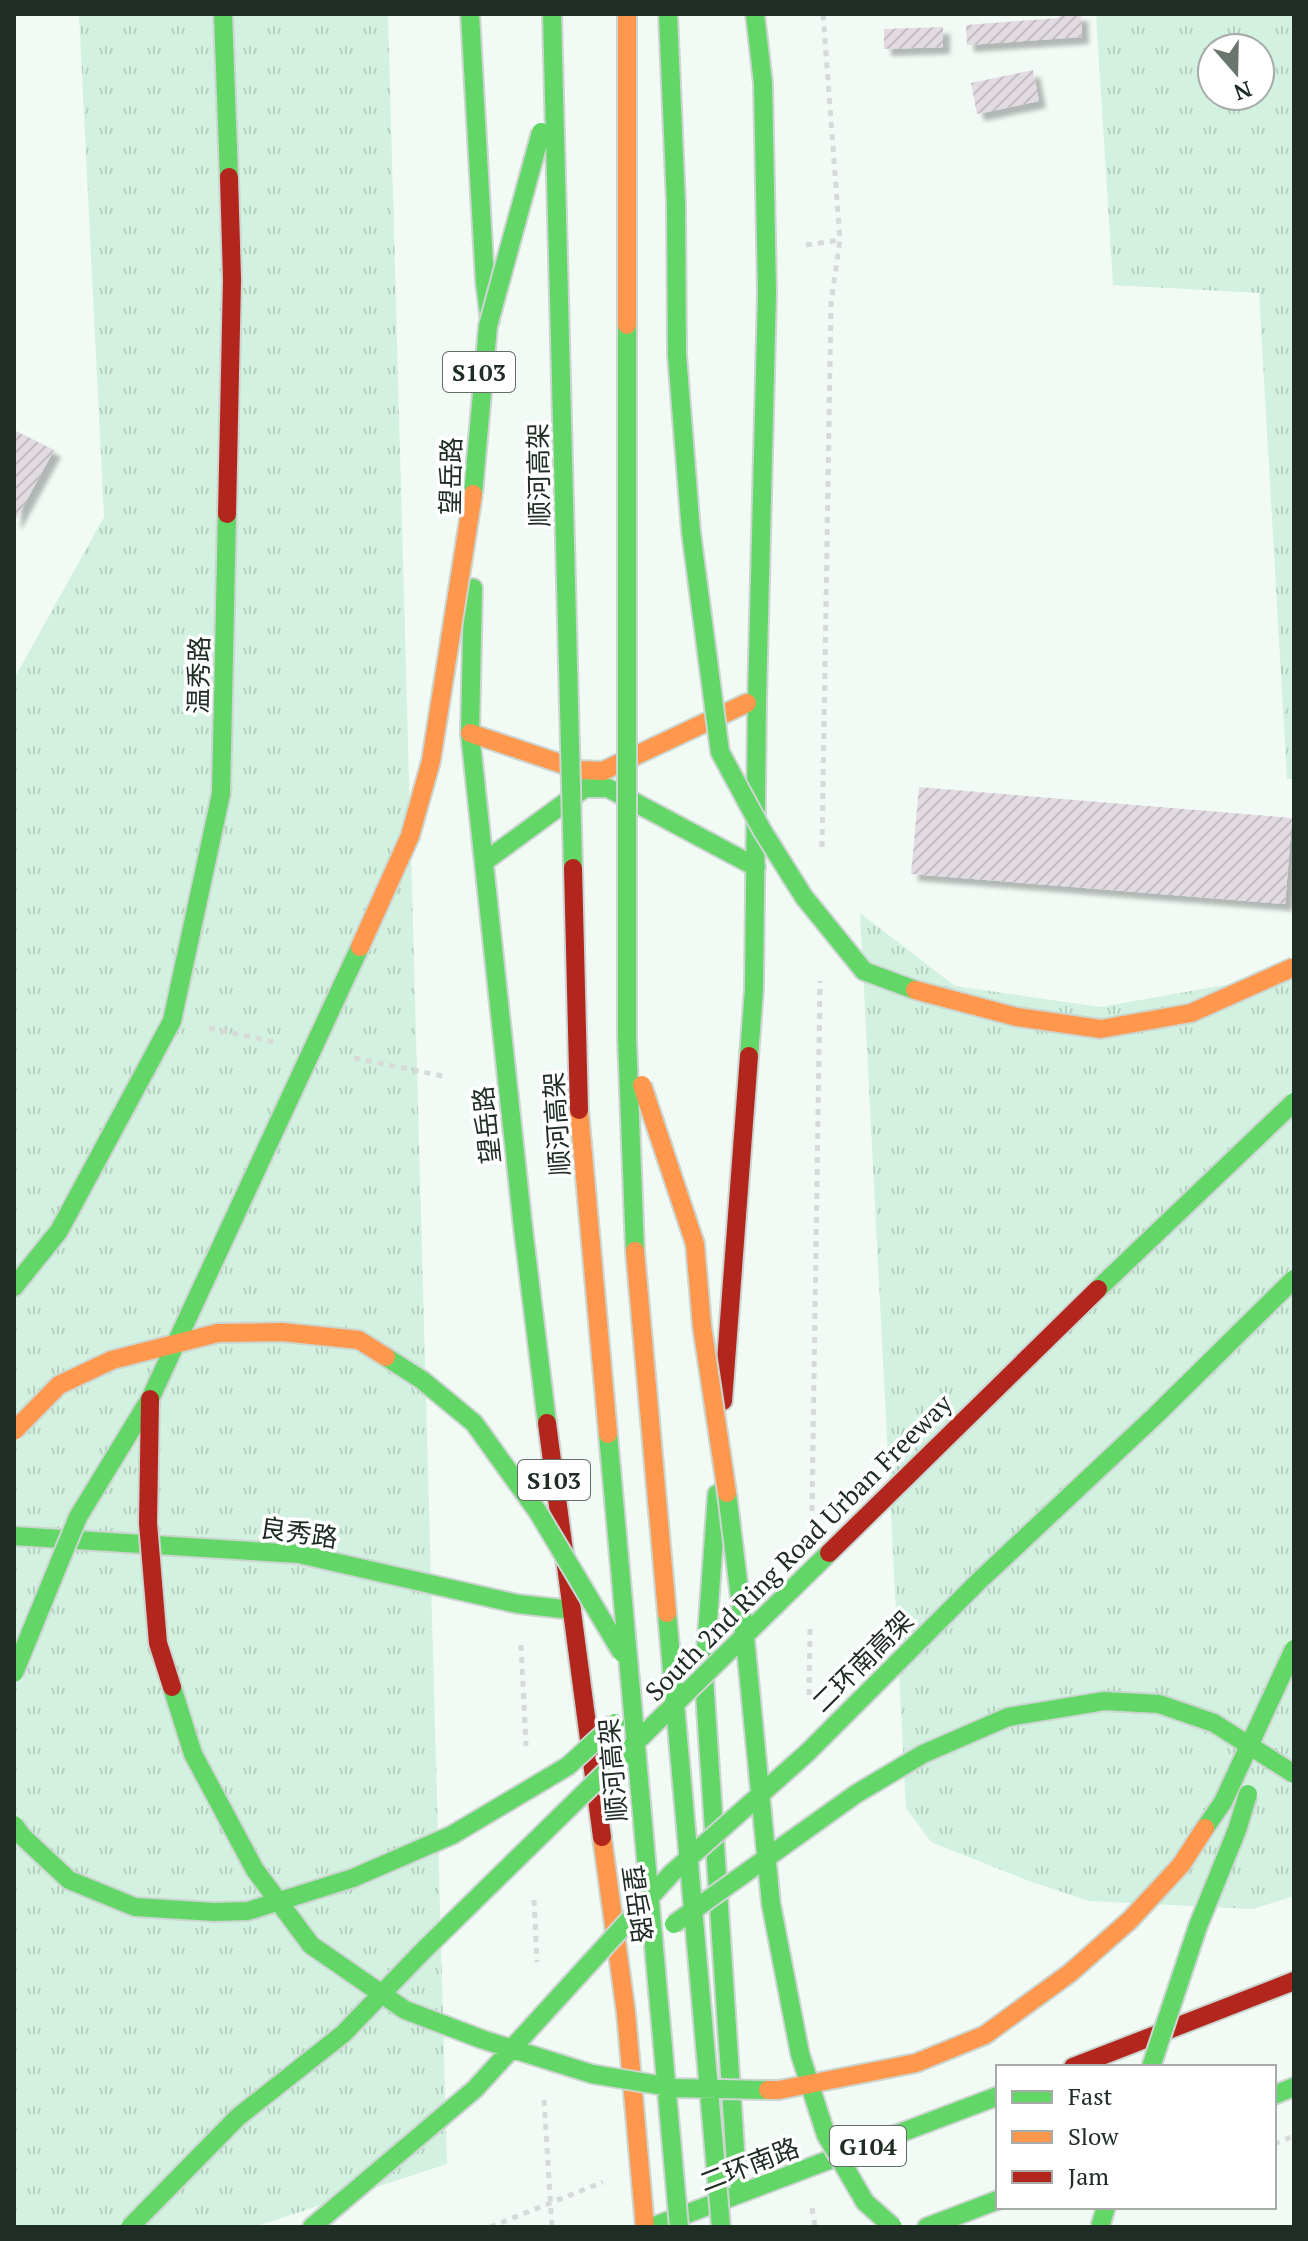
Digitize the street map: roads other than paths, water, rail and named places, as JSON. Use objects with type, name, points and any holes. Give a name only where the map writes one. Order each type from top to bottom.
[{"type":"main road","name":"温秀路","points":[[14,1287],[59,1231],[172,1021],[221,794],[232,279],[223,14]]},
{"type":"main road","name":"望岳路","points":[[470,14],[490,324],[478,374],[470,733],[525,1243],[626,2013],[645,2227]]},
{"type":"main road","name":"顺河高架","points":[[552,14],[578,1096],[679,2227]]},
{"type":"main road","points":[[627,14],[627,1038],[632,1217],[721,2227]]},
{"type":"main road","points":[[668,14],[676,204],[677,355],[691,532],[720,752],[762,830],[804,897],[864,971],[914,990],[1017,1017],[1101,1029],[1191,1013],[1294,967]]},
{"type":"main road","points":[[739,2204],[704,1678],[754,989],[757,699],[767,292],[763,54],[755,14]]},
{"type":"main road","points":[[14,1673],[78,1517],[150,1399],[324,1028],[410,836],[431,761],[472,509],[488,326],[554,86]]},
{"type":"main road","points":[[470,733],[580,770],[603,771],[757,699]]},
{"type":"main road","points":[[484,862],[585,788],[608,788],[756,867]]},
{"type":"main road","points":[[627,1038],[695,1244],[702,1326],[719,1427],[745,1638],[771,1904],[800,2054],[826,2135],[865,2202],[893,2227]]},
{"type":"main road","name":"South 2nd Ring Road Urban Freeway","points":[[130,2227],[238,2117],[343,2034],[423,1951],[1054,1331],[1294,1102]]},
{"type":"main road","name":"二环南高架","points":[[475,2089],[672,1873],[807,1753],[979,1581],[1156,1415],[1294,1279]]},
{"type":"main road","points":[[14,1431],[59,1385],[112,1360],[218,1333],[282,1332],[359,1340],[422,1380],[474,1423],[538,1512],[628,1663]]},
{"type":"main road","points":[[150,1399],[148,1523],[158,1643],[193,1754],[255,1870],[311,1945],[405,2010],[484,2040],[592,2074],[676,2088],[779,2090],[916,2063],[985,2035],[1070,1973],[1130,1920],[1181,1865],[1223,1802],[1293,1652]]},
{"type":"main road","name":"良秀路","points":[[14,1536],[299,1554],[518,1604],[572,1610]]},
{"type":"main road","points":[[14,1825],[69,1880],[135,1907],[248,1911],[353,1878],[452,1835],[568,1766],[651,1689],[755,1600],[818,1564]]},
{"type":"main road","points":[[1152,2065],[1198,1926],[1237,1830],[1293,1652]]},
{"type":"main road","points":[[605,1981],[676,1922],[856,1794],[923,1754],[1008,1717],[1104,1701],[1159,1704],[1214,1723],[1294,1774]]},
{"type":"main road","points":[[1078,2065],[1294,1981]]},
{"type":"main road","points":[[312,2227],[581,2000]]},
{"type":"main road","name":"二环南路","points":[[652,2227],[739,2204],[805,2171],[996,2097]]},
{"type":"main road","points":[[927,2227],[996,2201]]}]
